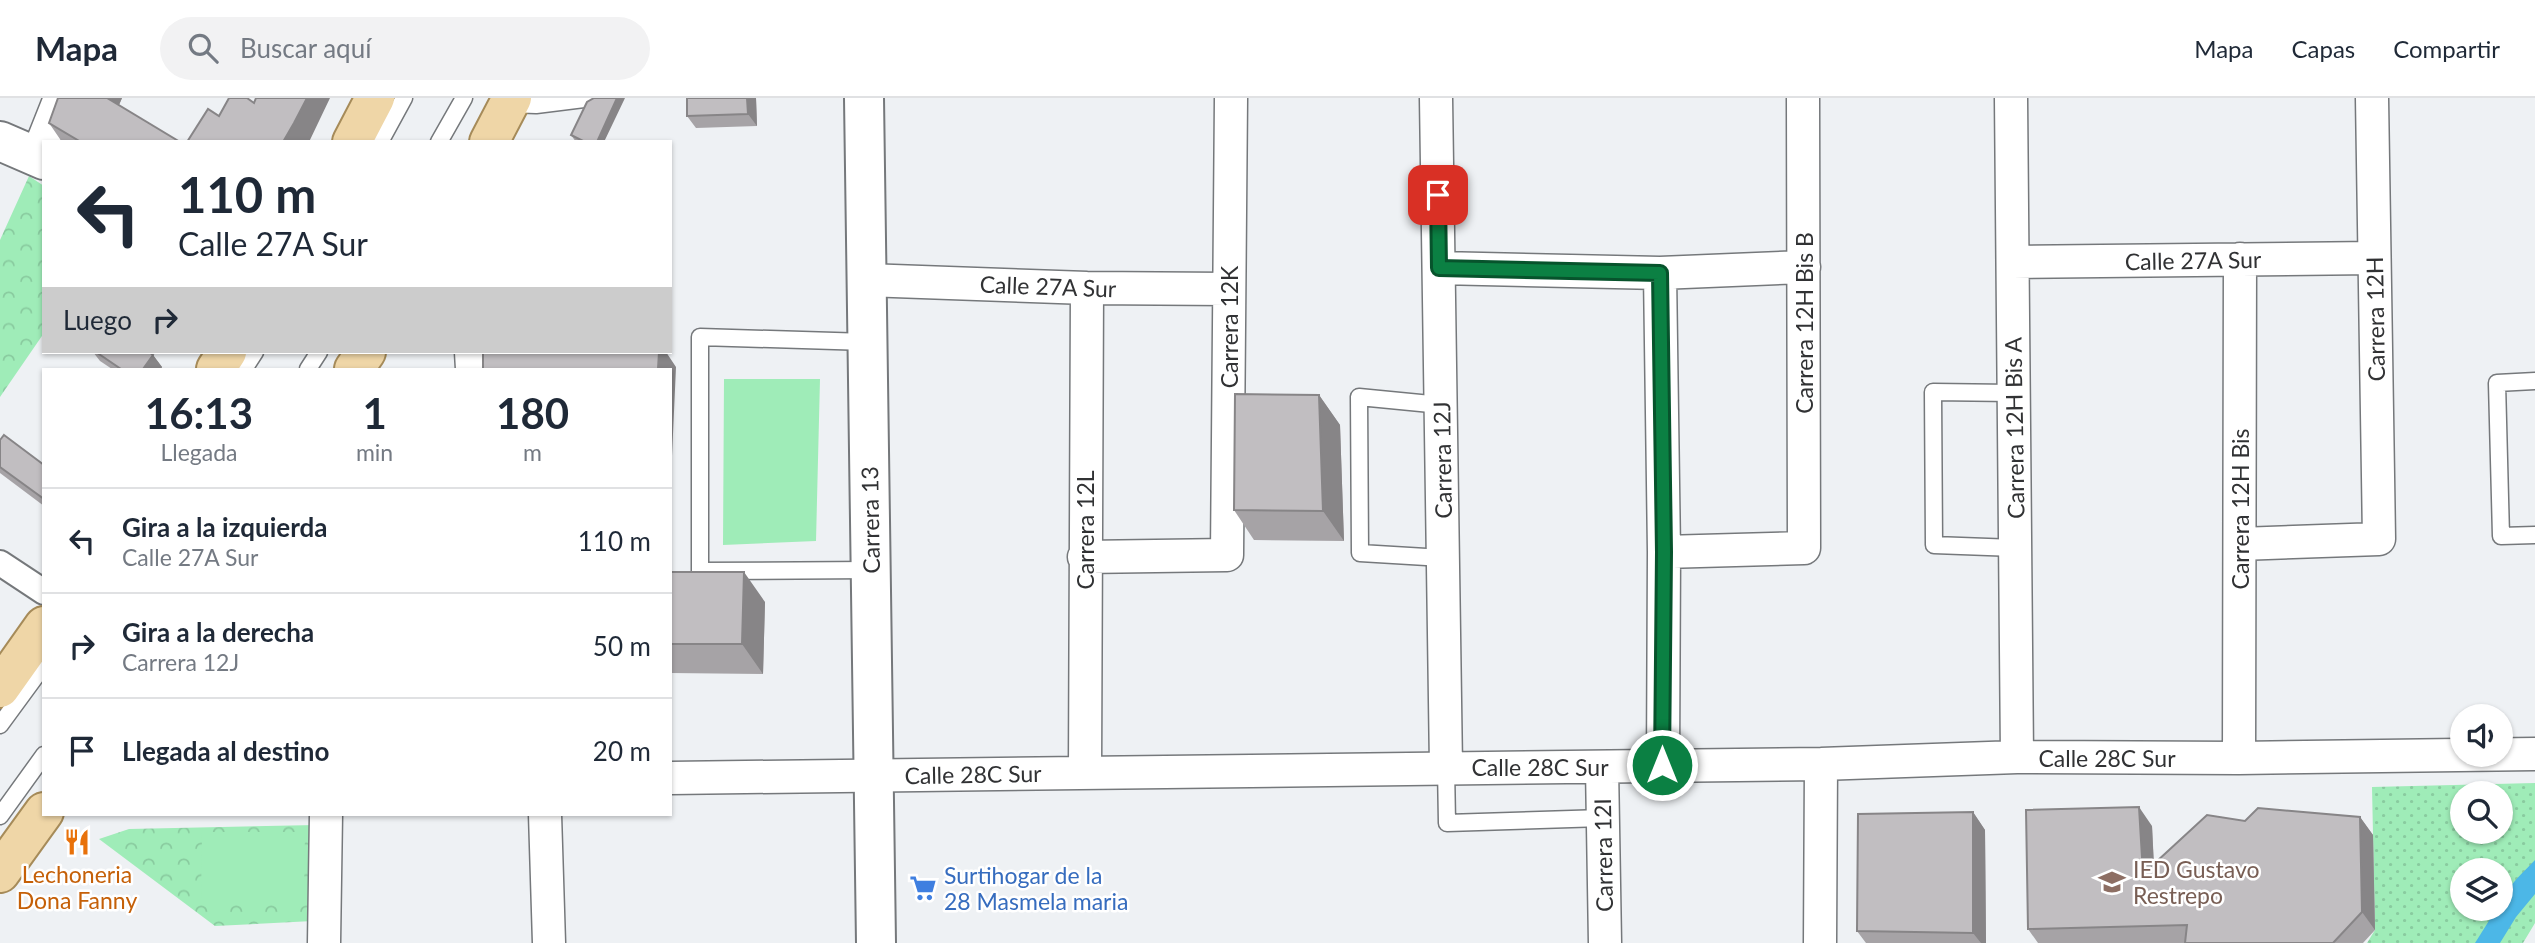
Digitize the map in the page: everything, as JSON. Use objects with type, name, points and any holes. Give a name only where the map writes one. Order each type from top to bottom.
[{"type":"main road","points":[[353,140],[375,98]]},
{"type":"main road","points":[[490,140],[511,101]]},
{"type":"main road","points":[[0,688],[42,629]]},
{"type":"main road","points":[[0,873],[42,815]]},
{"type":"street","points":[[47,140],[61,98]]},
{"type":"street","name":"Carrera 13","points":[[864,98],[876,943]]},
{"type":"street","name":"Carrera 12K","points":[[1084,557],[1227,555],[1231,98]]},
{"type":"street","name":"Carrera 12J","points":[[1436,98],[1446,767]]},
{"type":"street","name":"Carrera 12H Bis B","points":[[1664,552],[1804,548],[1803,98]]},
{"type":"street","name":"Carrera 12H Bis A","points":[[2011,98],[2017,757]]},
{"type":"street","name":"Carrera 12H","points":[[2240,544],[2379,540],[2372,98]]},
{"type":"street","points":[[0,141],[41,158]]},
{"type":"street","name":"Calle 27A Sur","points":[[2012,262],[2374,258]]},
{"type":"street","name":"Carrera 12H Bis","points":[[2239,758],[2240,259]]},
{"type":"street","points":[[1439,268],[1660,273],[1804,267]]},
{"type":"street","points":[[1660,273],[1664,552],[1662,765]]},
{"type":"street","name":"Calle 27A Sur","points":[[866,280],[1087,288],[1229,289]]},
{"type":"street","name":"Carrera 12L","points":[[1084,772],[1087,288]]},
{"type":"street","points":[[0,563],[42,591]]},
{"type":"street","name":"Calle 28C Sur","points":[[672,778],[1821,764],[2017,757],[2239,758],[2535,754]]},
{"type":"street","points":[[1820,943],[1821,764]]},
{"type":"street","name":"Carrera 12I","points":[[1602,767],[1605,943]]},
{"type":"street","points":[[324,943],[326,816]]},
{"type":"street","points":[[545,816],[549,943]]},
{"type":"lane","points":[[381,140],[404,98]]},
{"type":"lane","points":[[440,140],[464,98]]},
{"type":"lane","points":[[511,101],[536,105],[592,98]]},
{"type":"lane","points":[[867,342],[701,337],[700,571],[871,570]]},
{"type":"lane","points":[[2535,381],[2497,383],[2501,536],[2535,535]]},
{"type":"lane","points":[[2013,393],[1933,393],[1934,545],[2015,548]]},
{"type":"lane","points":[[1441,405],[1359,397],[1360,553],[1443,558]]},
{"type":"lane","points":[[0,725],[42,668]]},
{"type":"lane","points":[[0,816],[42,758]]},
{"type":"lane","name":"Carrera 12J","points":[[1446,767],[1447,823],[1603,818]]},
{"type":"green space","points":[[29,176],[42,185],[42,336],[0,397],[0,240]]},
{"type":"green space","points":[[724,379],[820,379],[816,541],[723,545]]},
{"type":"green space","points":[[2535,783],[2535,923],[2523,943],[2367,943],[2375,930],[2372,787],[2450,785],[2450,844],[2513,844],[2513,784]]},
{"type":"green space","points":[[316,825],[313,921],[215,926],[99,839],[129,829]]},
{"type":"green space","points":[[202,832],[305,832],[304,899],[201,899]]},
{"type":"water","points":[[2535,860],[2535,894],[2500,943],[2475,943],[2489,921],[2513,921],[2513,884]]},
{"type":"building","points":[[58,98],[107,98],[177,140],[78,140],[49,123]]},
{"type":"building","points":[[229,98],[247,98],[254,103],[256,98],[307,98],[284,140],[188,140],[208,109],[219,116]]},
{"type":"building","points":[[594,98],[617,98],[598,140],[581,140],[571,135],[587,102]]},
{"type":"building","points":[[687,98],[747,98],[748,114],[687,116]]},
{"type":"building","points":[[99,354],[153,355],[144,368],[120,368]]},
{"type":"building","points":[[483,354],[659,354],[658,368],[483,368]]},
{"type":"building","points":[[1235,394],[1319,395],[1323,511],[1234,510]]},
{"type":"building","points":[[4,435],[42,464],[42,498],[0,467],[0,440]]},
{"type":"building","points":[[672,572],[744,572],[742,644],[672,644]]},
{"type":"building","points":[[2139,807],[2143,874],[2207,815],[2245,821],[2258,808],[2360,817],[2362,912],[2333,943],[2185,943],[2187,925],[2028,929],[2026,810]]},
{"type":"building","points":[[1973,812],[1973,933],[1857,931],[1858,814]]},
{"type":"place","name":"Lechoneria Dona Fanny","points":[[77,842]]},
{"type":"place","name":"IED Gustavo Restrepo","points":[[2112,882]]},
{"type":"place","name":"Surtihogar de la 28 Masmela maria","points":[[923,888]]},
{"type":"route","points":[[1438,195],[1439,268],[1660,273],[1664,552],[1662,765]]}]
